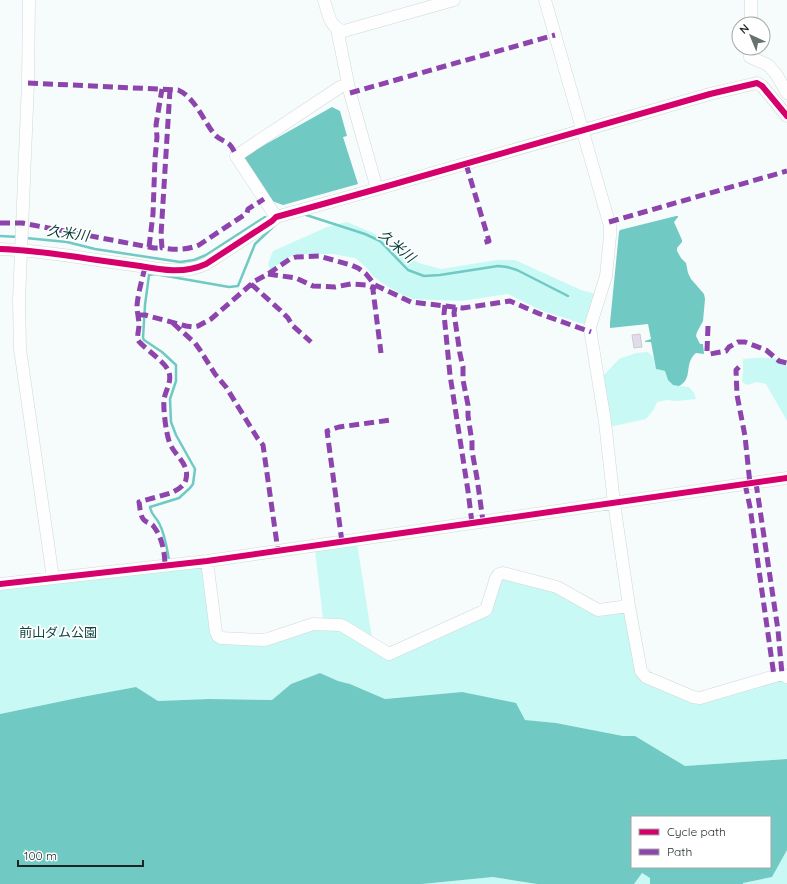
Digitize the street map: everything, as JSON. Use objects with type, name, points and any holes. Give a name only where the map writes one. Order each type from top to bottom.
[{"type":"street","points":[[29,0],[28,83],[20,249],[20,349],[53,578]]},
{"type":"street","points":[[324,0],[331,22],[337,28],[344,30],[350,30],[454,0]]},
{"type":"street","points":[[545,0],[610,226],[606,276],[590,327],[605,422],[614,503],[629,606],[641,671],[646,677],[693,697],[700,698],[782,674],[787,677]]},
{"type":"street","points":[[751,0],[751,16]]},
{"type":"street","points":[[337,28],[348,84],[377,189]]},
{"type":"street","points":[[750,56],[768,65],[781,74],[787,93]]},
{"type":"street","points":[[0,249],[20,249],[158,269],[179,271],[188,270],[198,268],[206,264],[272,221],[276,216],[377,189],[710,94],[757,83],[762,86],[787,116]]},
{"type":"street","points":[[276,216],[236,156],[340,87],[348,84]]},
{"type":"street","points":[[0,584],[207,561],[787,478]]},
{"type":"street","points":[[207,561],[216,632],[221,638],[263,640],[313,624],[340,624],[389,654],[486,610],[496,578],[499,574],[503,573],[557,588],[598,610],[629,606]]},
{"type":"green space","points":[[347,222],[378,235],[419,263],[441,269],[497,260],[515,260],[581,290],[596,294],[589,325],[540,310],[508,294],[460,301],[413,299],[382,283],[355,258],[332,254],[295,254],[270,270],[268,264],[273,251],[327,227]]},
{"type":"green space","points":[[648,352],[653,357],[656,369],[665,371],[668,380],[673,385],[689,387],[694,393],[696,399],[676,401],[667,400],[657,402],[654,409],[646,419],[609,427],[603,376],[619,359],[636,353]]},
{"type":"green space","points":[[743,359],[777,359],[787,366],[787,421],[766,384],[757,382],[747,385],[742,382]]},
{"type":"green space","points":[[357,543],[372,638],[323,619],[315,550]]},
{"type":"green space","name":"前山ダム公園","points":[[203,565],[221,641],[314,626],[339,627],[389,658],[485,613],[500,576],[558,592],[593,611],[625,610],[637,668],[692,700],[776,679],[787,681],[787,759],[685,766],[635,736],[623,736],[556,723],[524,720],[461,692],[385,699],[320,673],[291,684],[272,700],[209,699],[158,701],[136,687],[0,714],[0,588]]},
{"type":"green space","points":[[787,850],[787,884],[743,884],[772,877]]},
{"type":"green space","points":[[641,873],[650,878],[650,884],[634,884]]},
{"type":"green space","points":[[493,877],[537,884],[422,884]]},
{"type":"water","points":[[332,107],[340,111],[347,136],[343,137],[358,184],[283,205],[272,201],[243,157]]},
{"type":"water","points":[[676,216],[678,217],[674,222],[682,240],[677,248],[677,251],[686,263],[691,279],[704,294],[705,299],[703,321],[696,336],[700,344],[703,344],[704,354],[696,353],[692,357],[688,375],[684,383],[679,386],[673,385],[668,380],[665,371],[656,369],[651,342],[645,342],[651,339],[648,324],[610,328],[620,230]]},
{"type":"water","points":[[320,673],[385,699],[462,692],[516,703],[525,720],[556,723],[623,736],[635,736],[685,766],[787,759],[787,850],[772,877],[743,884],[650,884],[650,878],[642,873],[634,884],[537,884],[493,877],[422,884],[0,884],[0,714],[136,687],[158,701],[209,699],[272,700],[291,684]]},
{"type":"building","points":[[640,334],[642,347],[634,348],[632,335]]},
{"type":"waterway","name":"久米川","points":[[303,214],[365,234],[380,241],[408,270],[424,276],[498,266],[507,267],[517,270],[568,296]]},
{"type":"waterway","name":"久米川","points":[[26,238],[67,242],[95,249],[180,262],[194,260],[206,255],[265,217]]},
{"type":"waterway","points":[[169,560],[163,532],[150,507],[179,498],[193,484],[195,469],[176,435],[171,422],[170,399],[176,381],[176,365],[143,338],[149,275],[155,274],[229,287],[238,286],[255,244],[274,226]]},
{"type":"waterway","name":"久米川","points":[[0,236],[19,237]]},
{"type":"marked path","points":[[350,93],[555,35]]},
{"type":"marked path","points":[[28,83],[178,90],[189,98],[199,110],[215,135],[227,142],[233,149],[236,156]]},
{"type":"marked path","points":[[149,247],[153,214],[157,137],[156,125],[162,89]]},
{"type":"marked path","points":[[170,89],[161,235],[162,248],[181,249],[199,245],[247,213],[248,209],[264,199]]},
{"type":"marked path","points":[[466,164],[489,241],[482,243]]},
{"type":"marked path","points":[[609,222],[787,171]]},
{"type":"marked path","points":[[0,223],[22,223],[154,248],[162,248]]},
{"type":"marked path","points":[[138,315],[145,315],[186,326],[198,326],[211,319],[255,281],[290,259],[296,257],[319,256],[358,268],[366,274],[375,285],[411,302],[463,308],[510,301],[540,314],[591,332]]},
{"type":"marked path","points":[[145,267],[137,306],[139,325],[138,340],[162,362],[168,370],[170,377],[164,399],[164,414],[167,432],[171,446],[186,468],[187,473],[185,481],[178,489],[171,493],[139,502],[143,518],[153,526],[159,535],[164,551],[165,566]]},
{"type":"marked path","points":[[268,274],[296,278],[313,286],[335,287],[351,284],[366,285],[374,288]]},
{"type":"marked path","points":[[251,284],[280,310],[288,318],[292,325],[311,342]]},
{"type":"marked path","points":[[375,285],[373,290],[381,353]]},
{"type":"marked path","points":[[445,305],[444,314],[450,375],[472,523]]},
{"type":"marked path","points":[[455,307],[454,313],[468,405],[472,451],[483,521]]},
{"type":"marked path","points":[[173,323],[195,343],[215,374],[226,387],[263,445],[278,551]]},
{"type":"marked path","points":[[708,326],[707,351],[710,354],[726,351],[729,347],[738,342],[745,342],[766,350],[779,361],[787,363]]},
{"type":"marked path","points":[[739,367],[736,370],[737,395],[745,436],[750,484]]},
{"type":"marked path","points":[[342,542],[327,431],[339,427],[391,420]]},
{"type":"marked path","points":[[756,483],[778,630],[782,674]]},
{"type":"marked path","points":[[745,484],[750,507],[774,676]]},
{"type":"cycle path","points":[[0,249],[49,253],[165,270],[190,269],[206,264],[276,217],[710,94],[757,83],[762,86],[787,116]]},
{"type":"cycle path","points":[[0,584],[207,561],[787,478]]}]
